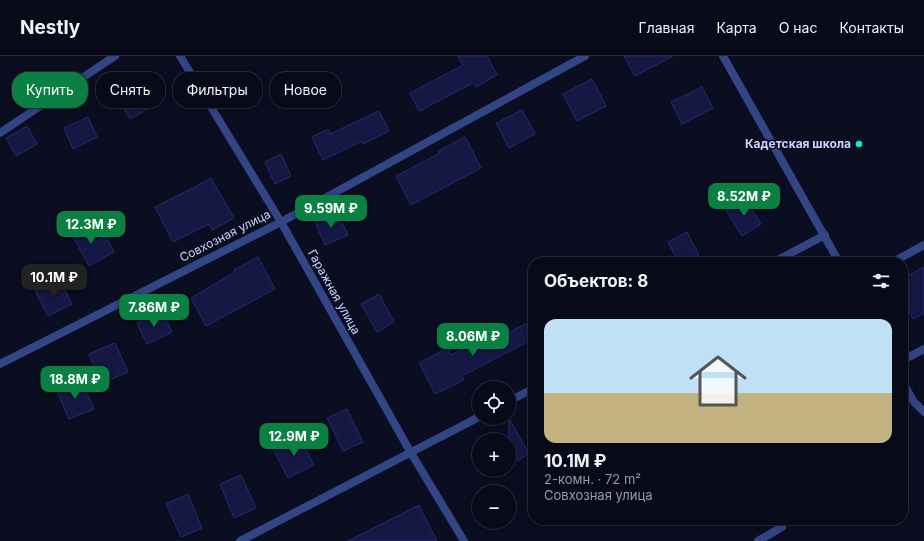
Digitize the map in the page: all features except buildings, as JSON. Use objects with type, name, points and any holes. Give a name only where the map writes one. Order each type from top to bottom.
[{"type":"street","points":[[0,133],[115,56]]},
{"type":"street","name":"Гаражная улица","points":[[180,56],[281,222],[411,453],[464,541]]},
{"type":"street","name":"Совхозная улица","points":[[0,364],[281,222],[585,56]]},
{"type":"street","points":[[723,56],[836,257]]},
{"type":"street","points":[[783,257],[825,235]]},
{"type":"street","points":[[902,257],[924,244]]},
{"type":"street","points":[[908,357],[924,349]]},
{"type":"street","points":[[516,398],[528,392]]},
{"type":"street","points":[[908,392],[914,402],[924,412]]},
{"type":"street","points":[[240,541],[472,421]]},
{"type":"street","points":[[758,541],[782,527]]},
{"type":"place","name":"Кадетская школа","points":[[859,144]]}]
